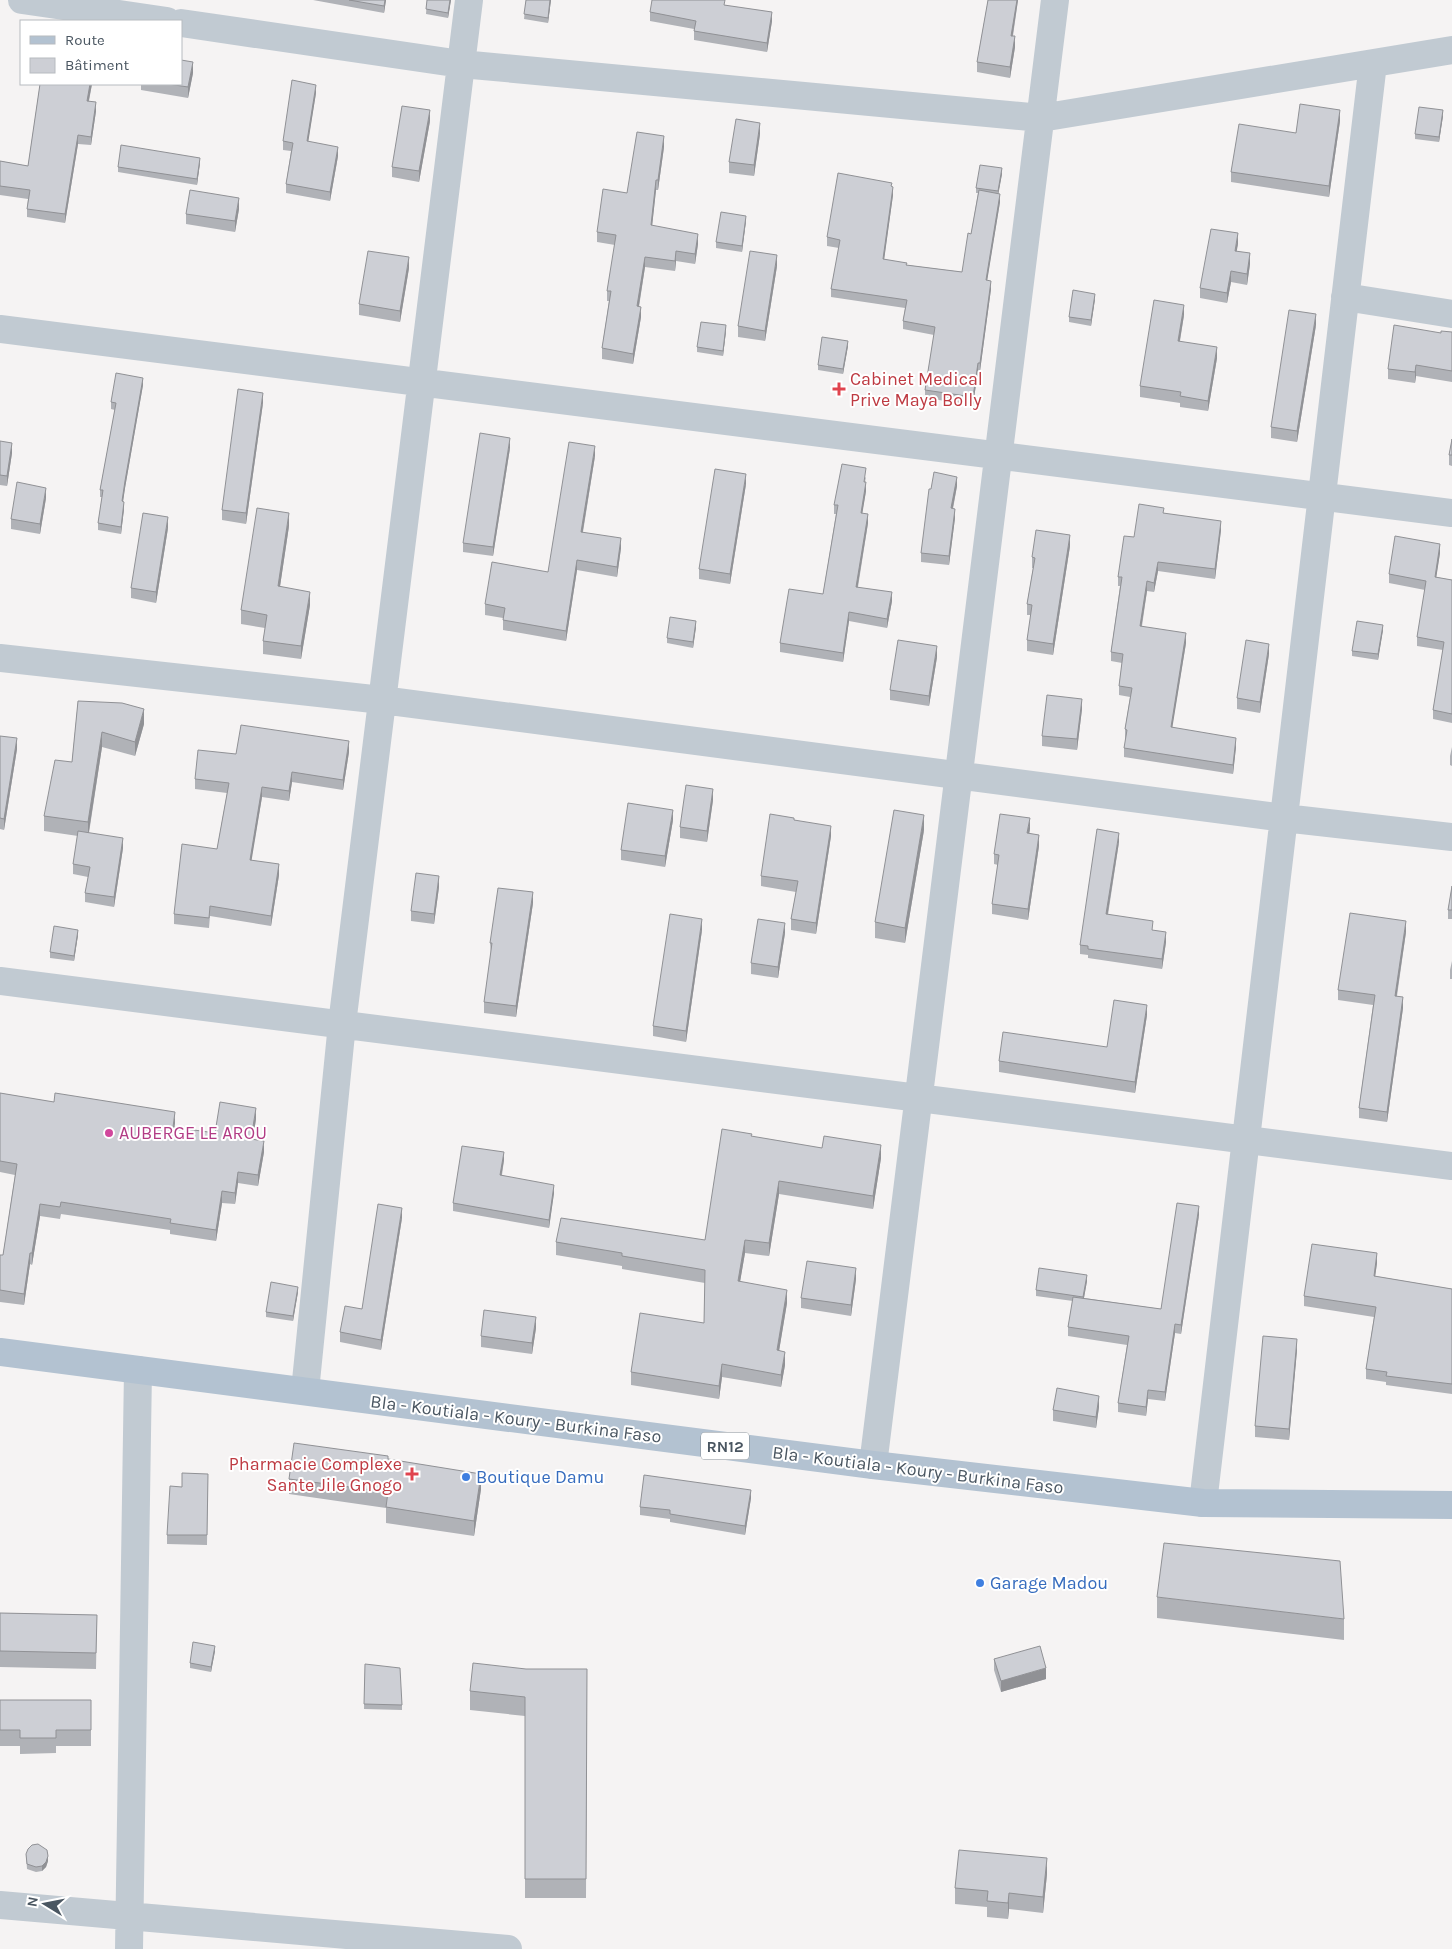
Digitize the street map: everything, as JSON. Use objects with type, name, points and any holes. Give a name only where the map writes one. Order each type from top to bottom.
[{"type":"main road","name":"Bla - Koutiala - Koury - Burkina Faso","points":[[0,1352],[873,1465],[1203,1503],[1452,1505]]},
{"type":"street","points":[[22,0],[160,20]]},
{"type":"street","points":[[305,1391],[342,1024],[469,0]]},
{"type":"street","points":[[873,1465],[1055,0]]},
{"type":"street","points":[[182,23],[461,64],[1041,118],[1452,50]]},
{"type":"street","points":[[1203,1503],[1373,63]]},
{"type":"street","points":[[1345,297],[1452,314]]},
{"type":"street","points":[[0,329],[1452,514]]},
{"type":"street","points":[[0,658],[382,700],[1284,818],[1452,837]]},
{"type":"street","points":[[0,981],[1452,1166]]},
{"type":"street","points":[[129,1949],[138,1370]]},
{"type":"street","points":[[0,1905],[508,1949]]},
{"type":"building","points":[[349,0],[385,0],[384,6]]},
{"type":"building","points":[[427,0],[450,0],[448,13],[426,9]]},
{"type":"building","points":[[526,0],[550,0],[548,18],[524,14]]},
{"type":"building","points":[[652,0],[725,0],[724,5],[772,12],[767,43],[694,31],[696,21],[650,12]]},
{"type":"building","points":[[988,0],[1017,0],[1011,36],[1015,36],[1010,67],[977,62]]},
{"type":"building","points":[[182,60],[193,62],[188,87],[175,85],[182,85]]},
{"type":"building","points":[[292,80],[316,85],[307,141],[338,147],[330,192],[286,184],[293,143],[283,141]]},
{"type":"building","points":[[40,85],[90,85],[87,101],[96,102],[91,137],[78,135],[65,214],[27,209],[30,190],[0,186],[0,161],[28,166]]},
{"type":"building","points":[[1300,104],[1340,110],[1329,186],[1231,172],[1239,124],[1296,133]]},
{"type":"building","points":[[402,106],[430,110],[419,171],[392,167]]},
{"type":"building","points":[[1419,107],[1443,110],[1439,137],[1415,134]]},
{"type":"building","points":[[736,119],[760,123],[754,165],[729,162]]},
{"type":"building","points":[[637,132],[664,136],[658,180],[656,180],[651,225],[698,234],[695,254],[676,251],[675,261],[645,257],[637,306],[641,307],[633,354],[602,348],[611,291],[607,291],[616,235],[597,232],[603,189],[627,193]]},
{"type":"building","points":[[121,145],[200,158],[197,179],[118,167]]},
{"type":"building","points":[[980,165],[1002,168],[998,191],[976,188]]},
{"type":"building","points":[[838,173],[892,183],[883,259],[907,263],[906,265],[962,272],[968,233],[971,234],[979,190],[1000,194],[986,280],[991,281],[980,363],[978,363],[973,397],[925,390],[935,327],[903,321],[907,300],[831,289],[840,240],[827,237]]},
{"type":"building","points":[[190,190],[239,198],[235,221],[186,214]]},
{"type":"building","points":[[721,212],[746,216],[742,246],[716,242]]},
{"type":"building","points":[[1211,229],[1238,233],[1235,251],[1250,253],[1247,274],[1231,271],[1227,293],[1200,288]]},
{"type":"building","points":[[368,251],[409,257],[400,311],[359,304]]},
{"type":"building","points":[[750,251],[777,255],[765,331],[738,326]]},
{"type":"building","points":[[1073,290],[1095,294],[1091,320],[1069,317]]},
{"type":"building","points":[[1154,300],[1184,305],[1178,341],[1217,347],[1208,401],[1180,396],[1181,392],[1140,386]]},
{"type":"building","points":[[1289,310],[1316,314],[1297,431],[1271,427]]},
{"type":"building","points":[[701,322],[726,325],[723,351],[697,347]]},
{"type":"building","points":[[1394,325],[1441,333],[1441,331],[1452,332],[1452,371],[1416,365],[1415,372],[1388,369]]},
{"type":"building","points":[[822,337],[848,341],[843,369],[818,365]]},
{"type":"building","points":[[116,373],[143,378],[122,501],[124,502],[121,527],[98,523],[103,490],[100,490],[116,403],[111,402]]},
{"type":"building","points":[[238,389],[263,393],[246,513],[222,510]]},
{"type":"building","points":[[480,433],[510,438],[493,547],[463,543]]},
{"type":"building","points":[[1452,439],[1452,455],[1449,455]]},
{"type":"building","points":[[0,441],[12,443],[7,476],[0,475]]},
{"type":"building","points":[[569,442],[595,446],[581,532],[621,538],[617,567],[577,560],[566,631],[503,620],[505,608],[485,604],[492,562],[548,572]]},
{"type":"building","points":[[842,464],[866,468],[864,482],[866,482],[861,513],[868,514],[856,587],[892,592],[887,619],[849,612],[843,653],[780,643],[789,589],[823,594],[838,505],[834,505]]},
{"type":"building","points":[[715,469],[746,474],[730,574],[699,569]]},
{"type":"building","points":[[934,472],[957,477],[951,508],[955,509],[949,556],[921,553],[929,489],[931,489]]},
{"type":"building","points":[[17,482],[46,488],[40,524],[11,519]]},
{"type":"building","points":[[1139,504],[1164,508],[1163,513],[1221,521],[1215,569],[1158,562],[1154,583],[1147,581],[1140,626],[1186,633],[1171,727],[1236,738],[1233,765],[1124,748],[1127,730],[1125,729],[1132,688],[1119,686],[1123,654],[1111,652],[1122,577],[1118,577],[1124,536],[1134,537]]},
{"type":"building","points":[[257,508],[289,513],[278,586],[310,592],[301,646],[263,641],[267,615],[241,610]]},
{"type":"building","points":[[143,513],[168,517],[156,592],[131,588]]},
{"type":"building","points":[[1036,530],[1070,535],[1053,644],[1027,640],[1032,605],[1027,604],[1035,558],[1032,557]]},
{"type":"building","points":[[1395,536],[1440,544],[1435,577],[1452,580],[1452,714],[1433,710],[1444,642],[1417,637],[1426,581],[1389,574]]},
{"type":"building","points":[[670,617],[696,621],[693,642],[667,638]]},
{"type":"building","points":[[1357,621],[1383,625],[1378,654],[1352,651]]},
{"type":"building","points":[[898,640],[937,646],[929,696],[890,690]]},
{"type":"building","points":[[1246,640],[1269,644],[1260,702],[1237,698]]},
{"type":"building","points":[[1047,695],[1082,699],[1077,739],[1042,736]]},
{"type":"building","points":[[78,701],[122,703],[144,709],[135,742],[102,732],[88,822],[44,816],[55,760],[72,762]]},
{"type":"building","points":[[241,725],[349,741],[343,780],[292,772],[289,791],[262,787],[250,860],[279,864],[271,916],[210,906],[209,918],[174,914],[182,844],[217,849],[229,783],[195,779],[198,750],[236,754]]},
{"type":"building","points":[[0,736],[17,738],[4,819],[0,818]]},
{"type":"building","points":[[686,785],[713,789],[707,831],[680,827]]},
{"type":"building","points":[[628,803],[673,810],[665,856],[621,850]]},
{"type":"building","points":[[894,810],[924,815],[905,928],[875,922]]},
{"type":"building","points":[[770,814],[831,826],[816,923],[791,919],[798,881],[761,876]]},
{"type":"building","points":[[1000,814],[1030,818],[1027,833],[1039,835],[1028,909],[992,904],[999,855],[994,854]]},
{"type":"building","points":[[1097,829],[1119,833],[1106,914],[1153,921],[1152,930],[1166,932],[1162,959],[1088,949],[1088,946],[1080,945]]},
{"type":"building","points":[[78,831],[123,838],[114,897],[85,893],[90,867],[73,864]]},
{"type":"building","points":[[416,873],[439,876],[434,914],[411,911]]},
{"type":"building","points":[[1452,886],[1452,910],[1448,910]]},
{"type":"building","points":[[498,888],[533,892],[516,1006],[484,1002]]},
{"type":"building","points":[[1350,913],[1406,921],[1395,996],[1403,997],[1387,1112],[1359,1108],[1375,995],[1338,990]]},
{"type":"building","points":[[670,914],[702,919],[686,1031],[653,1026]]},
{"type":"building","points":[[758,919],[785,923],[778,967],[751,963]]},
{"type":"building","points":[[54,926],[78,930],[74,956],[50,952]]},
{"type":"building","points":[[1114,1000],[1147,1005],[1135,1082],[999,1061],[1003,1032],[1107,1047]]},
{"type":"building","points":[[0,1093],[54,1102],[55,1093],[175,1112],[173,1127],[215,1133],[220,1102],[256,1108],[251,1139],[264,1141],[258,1175],[238,1172],[235,1193],[222,1191],[216,1230],[170,1223],[171,1219],[61,1202],[60,1207],[40,1204],[24,1294],[0,1290],[0,1255],[3,1255],[17,1164],[0,1161]]},
{"type":"building","points":[[722,1129],[822,1148],[824,1136],[881,1145],[873,1196],[779,1181],[769,1243],[745,1240],[738,1281],[787,1290],[777,1350],[785,1352],[781,1375],[722,1364],[719,1386],[631,1372],[640,1313],[704,1323],[705,1270],[622,1256],[622,1253],[556,1242],[561,1218],[705,1240]]},
{"type":"building","points":[[462,1146],[504,1152],[500,1175],[554,1185],[549,1220],[453,1203]]},
{"type":"building","points":[[1177,1203],[1199,1206],[1181,1325],[1175,1324],[1165,1392],[1148,1390],[1146,1407],[1118,1403],[1129,1336],[1068,1327],[1073,1297],[1161,1309]]},
{"type":"building","points":[[378,1204],[402,1208],[381,1340],[340,1332],[345,1306],[362,1309]]},
{"type":"building","points":[[1312,1244],[1377,1253],[1374,1276],[1452,1289],[1452,1384],[1386,1376],[1387,1372],[1366,1369],[1376,1307],[1304,1296]]},
{"type":"building","points":[[807,1261],[856,1268],[851,1305],[801,1298]]},
{"type":"building","points":[[1039,1268],[1087,1275],[1083,1297],[1036,1290]]},
{"type":"building","points":[[271,1282],[298,1287],[293,1316],[266,1312]]},
{"type":"building","points":[[484,1310],[536,1317],[532,1343],[481,1336]]},
{"type":"building","points":[[1263,1336],[1297,1339],[1289,1429],[1255,1426]]},
{"type":"building","points":[[1057,1388],[1099,1396],[1096,1417],[1053,1410]]},
{"type":"building","points":[[294,1443],[388,1456],[388,1459],[481,1474],[474,1521],[386,1507],[388,1492],[289,1479]]},
{"type":"building","points":[[182,1473],[208,1474],[207,1535],[167,1535],[170,1486],[182,1487]]},
{"type":"building","points":[[644,1475],[751,1490],[745,1526],[670,1514],[670,1510],[640,1507]]},
{"type":"building","points":[[1164,1543],[1340,1561],[1344,1619],[1157,1597]]},
{"type":"building","points":[[0,1613],[97,1615],[96,1653],[0,1651]]},
{"type":"building","points":[[193,1642],[215,1646],[211,1667],[190,1663]]},
{"type":"building","points":[[1040,1646],[1046,1668],[1001,1681],[994,1659]]},
{"type":"building","points":[[473,1663],[526,1669],[587,1669],[586,1879],[525,1879],[525,1697],[470,1691]]},
{"type":"building","points":[[365,1664],[400,1668],[402,1705],[364,1704]]},
{"type":"building","points":[[0,1700],[91,1700],[91,1730],[56,1730],[56,1738],[20,1738],[20,1730],[0,1730]]},
{"type":"building","points":[[38,1844],[47,1850],[48,1856],[42,1866],[36,1867],[27,1864],[26,1854],[32,1845]]},
{"type":"building","points":[[959,1850],[1047,1858],[1043,1897],[1009,1893],[1008,1903],[987,1901],[988,1891],[955,1888]]},
{"type":"place","name":"Cabinet Medical Prive Maya Bolly","points":[[839,389]]},
{"type":"place","name":"AUBERGE LE AROU","points":[[109,1133]]},
{"type":"place","name":"Pharmacie Complexe Sante Jile Gnogo","points":[[412,1474]]},
{"type":"place","name":"Boutique Damu","points":[[466,1477]]},
{"type":"place","name":"Garage Madou","points":[[980,1583]]}]
